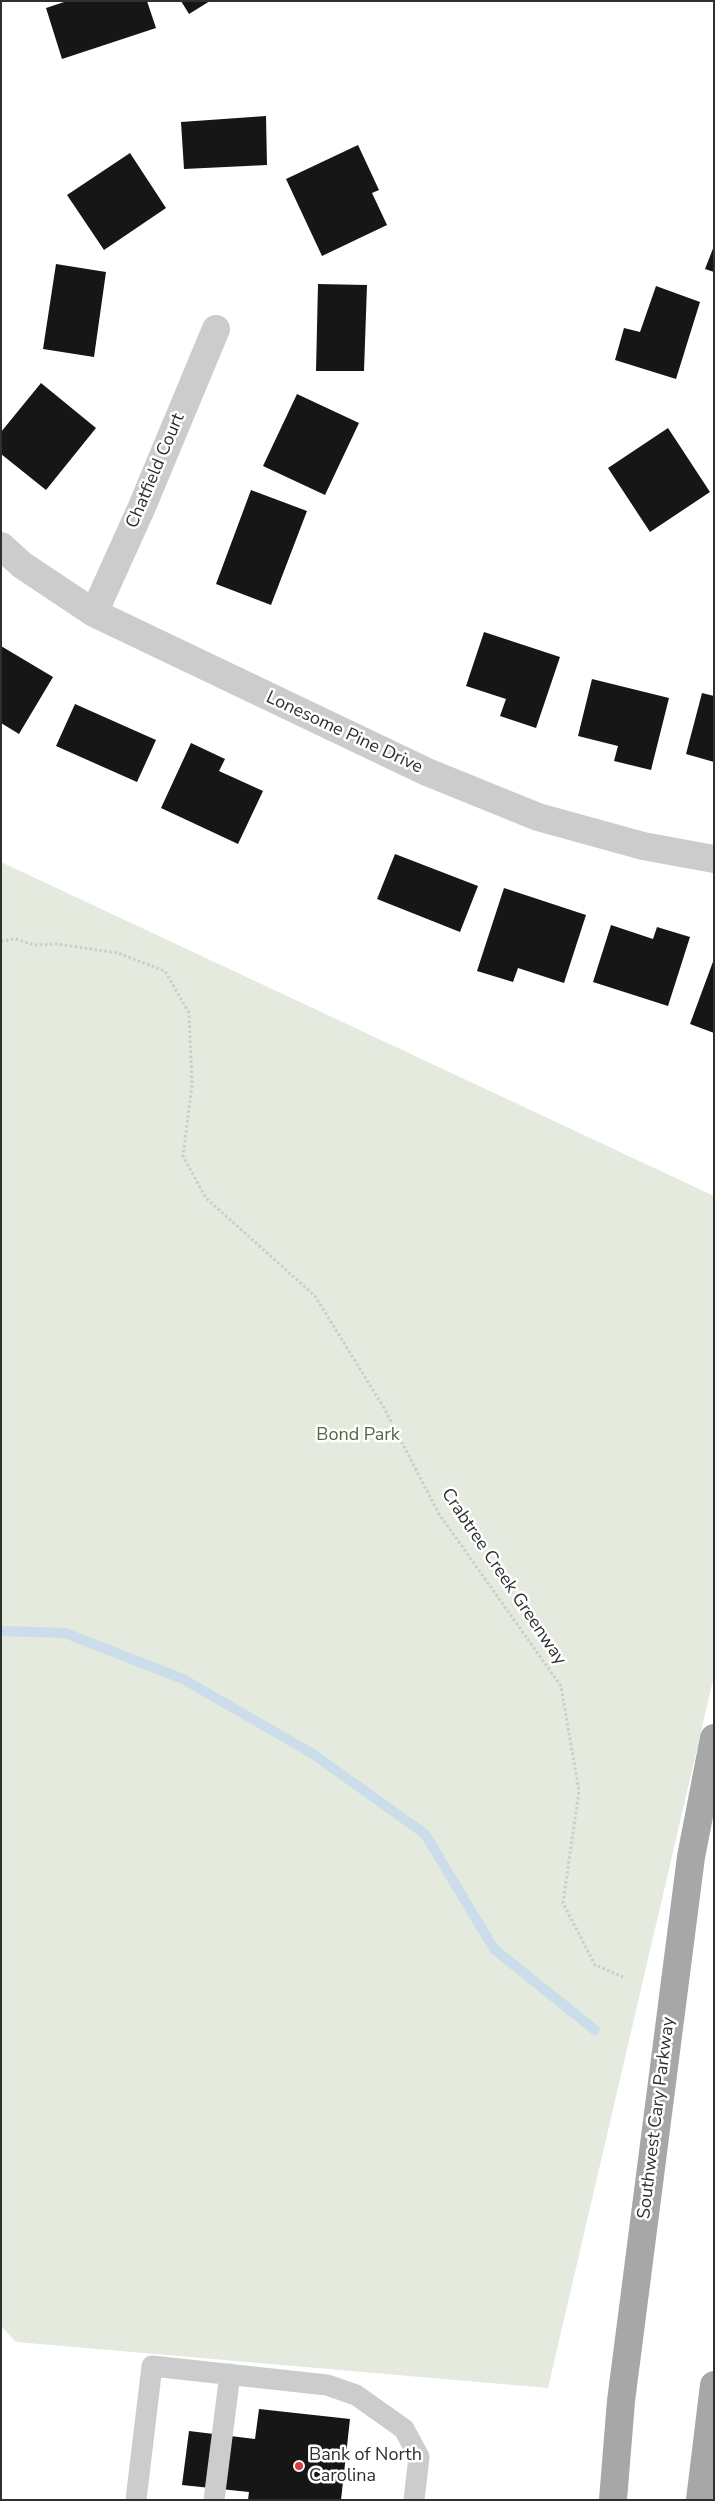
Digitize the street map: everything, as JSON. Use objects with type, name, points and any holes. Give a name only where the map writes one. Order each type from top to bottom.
[{"type":"main road","name":"Southwest Cary Parkway","points":[[613,2500],[621,2400],[691,1857],[714,1738]]},
{"type":"main road","points":[[700,2500],[714,2385]]},
{"type":"street","name":"Chatfield Court","points":[[94,613],[141,509],[216,329]]},
{"type":"street","name":"Lonesome Pine Drive","points":[[1,546],[30,570],[94,613],[418,768],[538,817],[643,846],[714,859]]},
{"type":"lane","points":[[136,2500],[152,2366],[327,2385],[356,2396],[404,2429],[419,2457],[414,2500]]},
{"type":"lane","points":[[214,2500],[230,2374]]},
{"type":"path","name":"Crabtree Creek Greenway","points":[[1,941],[16,939],[34,946],[57,944],[118,953],[165,971],[189,1013],[192,1085],[183,1156],[206,1198],[315,1296],[384,1408],[439,1514],[561,1686],[580,1791],[563,1903],[595,1965],[623,1978]]},
{"type":"green space","name":"Bond Park","points":[[1,862],[714,1196],[714,1676],[548,2388],[16,2342],[1,2326]]},
{"type":"building","points":[[67,1],[147,1],[156,28],[62,59],[46,8]]},
{"type":"building","points":[[181,1],[210,1],[189,14]]},
{"type":"building","points":[[266,116],[267,165],[184,169],[181,122]]},
{"type":"building","points":[[358,145],[379,190],[372,193],[387,225],[322,256],[286,179]]},
{"type":"building","points":[[130,153],[166,208],[104,250],[67,195]]},
{"type":"building","points":[[714,246],[714,272],[705,269]]},
{"type":"building","points":[[56,264],[106,272],[94,357],[43,349]]},
{"type":"building","points":[[318,284],[367,285],[364,371],[316,371]]},
{"type":"building","points":[[656,286],[700,302],[676,379],[615,360],[624,328],[640,332]]},
{"type":"building","points":[[41,383],[96,428],[46,490],[1,454],[1,432]]},
{"type":"building","points":[[297,394],[359,423],[325,495],[263,466]]},
{"type":"building","points":[[668,428],[710,492],[650,532],[608,468]]},
{"type":"building","points":[[251,490],[307,511],[271,605],[216,584]]},
{"type":"building","points":[[484,632],[560,657],[536,728],[500,716],[506,699],[466,686]]},
{"type":"building","points":[[1,646],[53,677],[19,734],[1,723]]},
{"type":"building","points":[[592,679],[669,698],[651,770],[614,761],[618,746],[578,736]]},
{"type":"building","points":[[702,693],[714,696],[714,762],[686,754]]},
{"type":"building","points":[[75,704],[156,740],[137,782],[56,746]]},
{"type":"building","points":[[191,743],[225,759],[219,771],[263,791],[238,844],[161,808]]},
{"type":"building","points":[[395,854],[478,886],[460,932],[377,899]]},
{"type":"building","points":[[504,888],[586,915],[564,983],[518,968],[513,982],[477,971]]},
{"type":"building","points":[[611,925],[653,939],[657,927],[690,937],[668,1006],[593,982]]},
{"type":"building","points":[[714,959],[714,1033],[690,1024]]},
{"type":"building","name":"Bank of North Carolina","points":[[259,2409],[350,2419],[341,2500],[248,2500],[249,2492],[182,2485],[189,2431],[255,2439]]},
{"type":"waterway","points":[[1,1631],[65,1633],[183,1679],[313,1754],[425,1834],[494,1949],[595,2030]]},
{"type":"place","name":"Bank of North Carolina","points":[[299,2466]]}]
